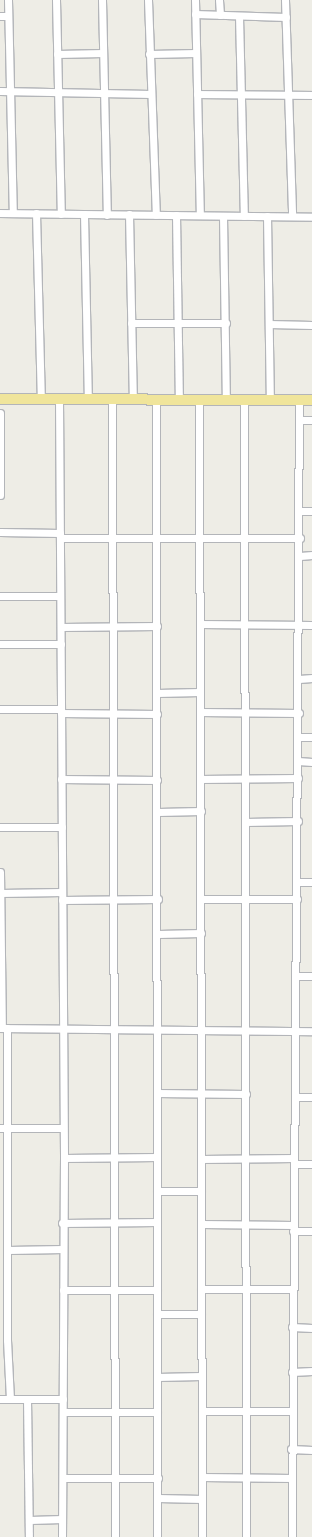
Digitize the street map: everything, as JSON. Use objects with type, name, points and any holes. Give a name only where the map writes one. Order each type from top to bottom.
[{"type":"highway","points":[[0,398],[312,400]]},
{"type":"street","points":[[8,0],[8,92],[13,213]]},
{"type":"street","points":[[56,0],[61,214]]},
{"type":"street","points":[[102,0],[103,54],[106,93],[107,215]]},
{"type":"street","points":[[148,0],[156,215]]},
{"type":"street","points":[[195,0],[200,215]]},
{"type":"street","points":[[220,0],[220,15]]},
{"type":"street","points":[[285,0],[292,216]]},
{"type":"street","points":[[195,14],[286,17]]},
{"type":"street","points":[[0,16],[8,16]]},
{"type":"street","points":[[239,16],[244,216]]},
{"type":"street","points":[[149,54],[196,53]]},
{"type":"street","points":[[57,54],[103,54]]},
{"type":"street","points":[[0,92],[151,94]]},
{"type":"street","points":[[197,94],[312,95]]},
{"type":"street","points":[[0,213],[312,217]]},
{"type":"street","points":[[36,213],[41,398]]},
{"type":"street","points":[[84,214],[88,399]]},
{"type":"street","points":[[130,214],[133,399]]},
{"type":"street","points":[[176,215],[180,399]]},
{"type":"street","points":[[224,216],[226,399]]},
{"type":"street","points":[[267,216],[270,399]]},
{"type":"street","points":[[131,323],[226,322]]},
{"type":"street","points":[[269,324],[312,325]]},
{"type":"street","points":[[59,399],[64,1158],[62,1223],[62,1537]]},
{"type":"street","points":[[112,399],[115,1537]]},
{"type":"street","points":[[156,399],[158,812],[157,1537]]},
{"type":"street","points":[[199,399],[202,1537]]},
{"type":"street","points":[[244,399],[246,537],[246,1537]]},
{"type":"street","points":[[292,1537],[292,1289],[297,976],[300,556],[299,400]]},
{"type":"street","points":[[0,413],[0,495]]},
{"type":"street","points":[[300,420],[312,420]]},
{"type":"street","points":[[300,511],[312,511]]},
{"type":"street","points":[[0,532],[113,538],[300,538]]},
{"type":"street","points":[[300,556],[312,555]]},
{"type":"street","points":[[0,596],[60,596]]},
{"type":"street","points":[[200,624],[312,625]]},
{"type":"street","points":[[60,627],[157,626]]},
{"type":"street","points":[[0,644],[61,644]]},
{"type":"street","points":[[299,679],[312,678]]},
{"type":"street","points":[[157,694],[200,692]]},
{"type":"street","points":[[0,709],[157,714]]},
{"type":"street","points":[[200,712],[246,711],[299,713]]},
{"type":"street","points":[[298,737],[312,737]]},
{"type":"street","points":[[298,761],[312,762]]},
{"type":"street","points":[[200,778],[298,778]]},
{"type":"street","points":[[61,779],[157,780]]},
{"type":"street","points":[[158,812],[201,811]]},
{"type":"street","points":[[246,822],[298,821]]},
{"type":"street","points":[[0,828],[62,827]]},
{"type":"street","points":[[0,872],[0,946],[9,1128],[8,1250],[4,1277],[10,1399]]},
{"type":"street","points":[[297,882],[312,882]]},
{"type":"street","points":[[0,893],[114,899],[158,899]]},
{"type":"street","points":[[201,899],[297,898]]},
{"type":"street","points":[[158,934],[201,933]]},
{"type":"street","points":[[297,976],[312,976]]},
{"type":"street","points":[[3,1028],[63,1027],[312,1031]]},
{"type":"street","points":[[157,1093],[246,1094]]},
{"type":"street","points":[[295,1097],[312,1097]]},
{"type":"street","points":[[0,1128],[63,1128]]},
{"type":"street","points":[[64,1158],[157,1157]]},
{"type":"street","points":[[201,1159],[246,1157],[312,1164]]},
{"type":"street","points":[[157,1191],[201,1191]]},
{"type":"street","points":[[62,1223],[157,1222]]},
{"type":"street","points":[[202,1224],[293,1228],[312,1231]]},
{"type":"street","points":[[8,1250],[63,1249]]},
{"type":"street","points":[[201,1289],[292,1289]]},
{"type":"street","points":[[63,1290],[157,1290]]},
{"type":"street","points":[[157,1314],[201,1314]]},
{"type":"street","points":[[292,1327],[312,1328]]},
{"type":"street","points":[[292,1372],[312,1372]]},
{"type":"street","points":[[157,1377],[201,1376]]},
{"type":"street","points":[[0,1399],[63,1398]]},
{"type":"street","points":[[27,1399],[30,1520],[29,1537]]},
{"type":"street","points":[[202,1411],[292,1411]]},
{"type":"street","points":[[63,1412],[157,1412]]},
{"type":"street","points":[[292,1449],[312,1450]]},
{"type":"street","points":[[202,1477],[292,1478]]},
{"type":"street","points":[[62,1478],[158,1478]]},
{"type":"street","points":[[158,1498],[202,1499]]},
{"type":"street","points":[[30,1520],[62,1519]]}]
